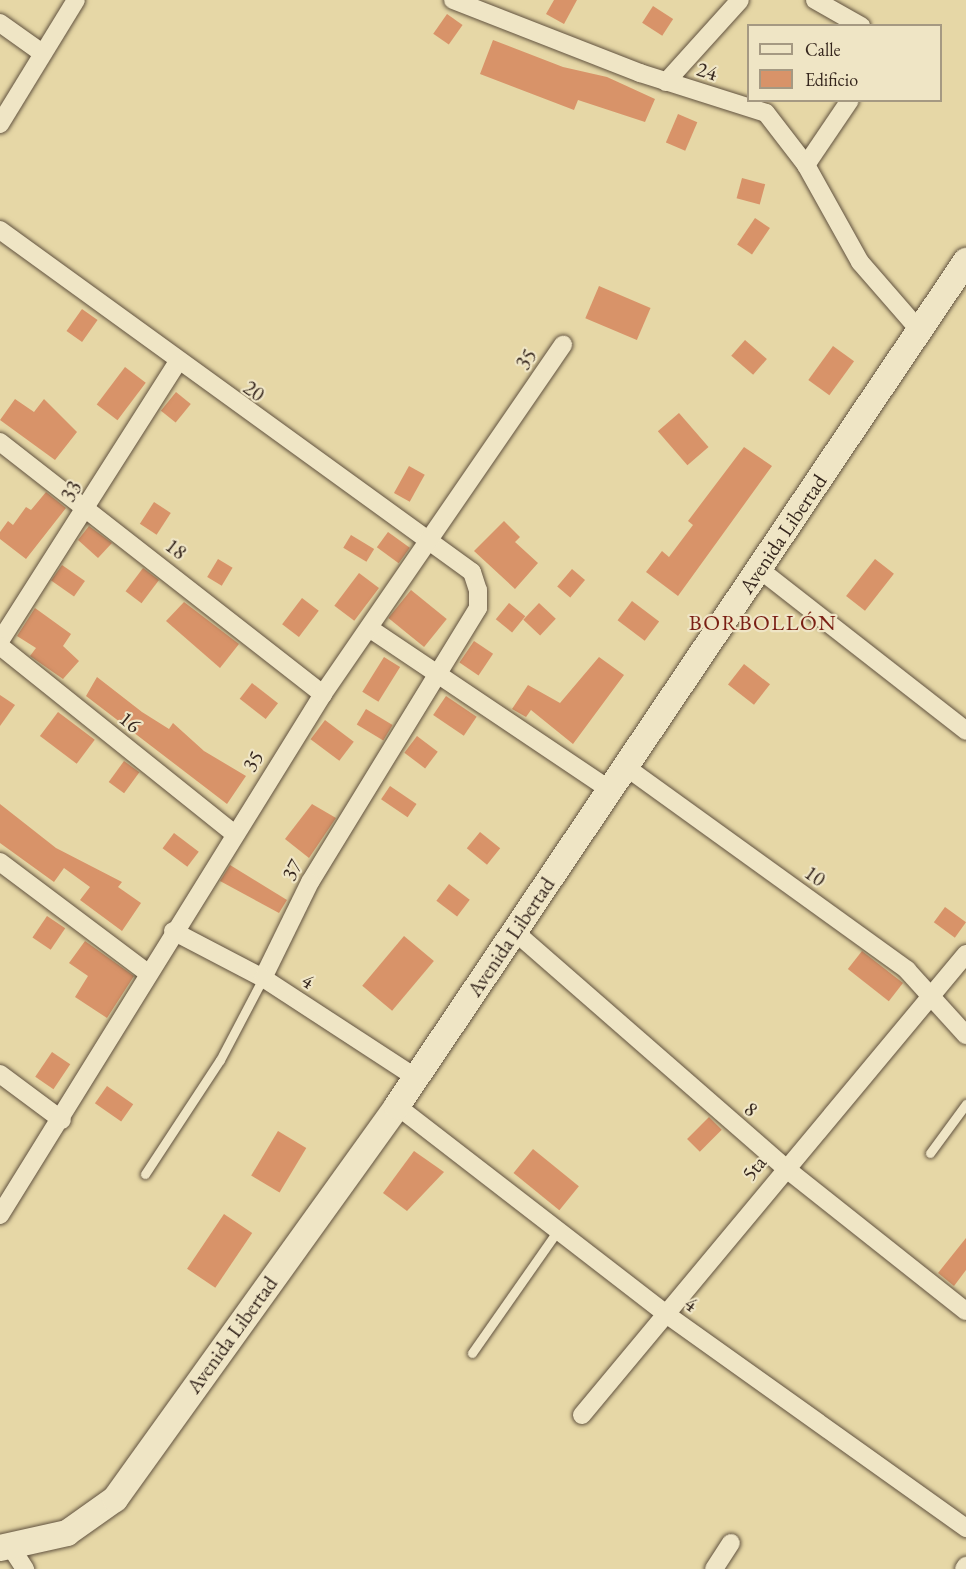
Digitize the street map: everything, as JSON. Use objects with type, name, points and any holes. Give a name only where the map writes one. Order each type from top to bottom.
[{"type":"main road","name":"Avenida Libertad","points":[[11,1559],[67,1533],[115,1498],[397,1106],[966,261]]},
{"type":"street","points":[[0,124],[76,0]]},
{"type":"street","name":"24","points":[[453,0],[499,22],[666,81],[766,113],[806,165],[860,262],[920,331]]},
{"type":"street","points":[[666,81],[740,0]]},
{"type":"street","points":[[815,0],[857,24]]},
{"type":"street","points":[[0,23],[42,53]]},
{"type":"street","points":[[806,165],[849,102]]},
{"type":"street","name":"20","points":[[0,230],[177,363],[427,543],[472,572],[478,590]]},
{"type":"street","name":"35","points":[[0,1215],[62,1120],[233,833],[323,694],[563,345]]},
{"type":"street","name":"33","points":[[0,641],[87,508],[177,363]]},
{"type":"street","name":"18","points":[[0,442],[323,694]]},
{"type":"street","points":[[759,569],[966,731]]},
{"type":"street","name":"37","points":[[263,978],[310,882],[478,608],[478,590]]},
{"type":"street","points":[[369,628],[610,790]]},
{"type":"street","name":"16","points":[[0,646],[233,833]]},
{"type":"street","name":"10","points":[[626,767],[932,991],[966,1035]]},
{"type":"street","points":[[0,862],[148,973]]},
{"type":"street","name":"4","points":[[173,931],[263,978],[415,1077]]},
{"type":"street","name":"8","points":[[515,932],[784,1167],[966,1311]]},
{"type":"street","name":"5ta","points":[[582,1415],[784,1167],[932,991],[966,954]]},
{"type":"street","points":[[0,1074],[62,1120]]},
{"type":"street","name":"4","points":[[397,1106],[666,1314],[966,1528]]},
{"type":"street","points":[[714,1569],[731,1542]]},
{"type":"lane","name":"37","points":[[145,1174],[220,1060],[263,978]]},
{"type":"lane","points":[[930,1153],[966,1104]]},
{"type":"lane","points":[[472,1353],[558,1230]]},
{"type":"building","points":[[554,0],[577,0],[564,24],[546,14]]},
{"type":"building","points":[[653,6],[673,19],[662,36],[642,23]]},
{"type":"building","points":[[447,14],[463,25],[449,45],[433,34]]},
{"type":"building","points":[[493,40],[563,67],[607,77],[655,99],[645,122],[578,100],[574,110],[480,74]]},
{"type":"building","points":[[678,114],[697,122],[685,151],[666,143]]},
{"type":"building","points":[[742,178],[765,184],[760,204],[737,198]]},
{"type":"building","points":[[755,218],[770,228],[752,255],[737,245]]},
{"type":"building","points":[[599,286],[651,308],[637,340],[585,318]]},
{"type":"building","points":[[82,309],[98,320],[82,342],[67,331]]},
{"type":"building","points":[[745,340],[767,359],[753,375],[731,356]]},
{"type":"building","points":[[833,346],[854,361],[829,395],[808,380]]},
{"type":"building","points":[[125,367],[146,383],[117,420],[97,405]]},
{"type":"building","points":[[176,392],[191,404],[176,423],[161,411]]},
{"type":"building","points":[[15,399],[34,412],[44,399],[77,432],[55,460],[0,420]]},
{"type":"building","points":[[679,413],[709,447],[687,465],[658,431]]},
{"type":"building","points":[[744,447],[772,466],[678,596],[646,572],[662,551],[669,557],[693,525],[688,521]]},
{"type":"building","points":[[409,466],[425,475],[410,502],[394,493]]},
{"type":"building","points":[[46,492],[66,508],[26,559],[0,539],[0,532],[8,521],[13,525],[26,507],[31,510]]},
{"type":"building","points":[[154,502],[171,513],[157,535],[140,524]]},
{"type":"building","points":[[504,521],[520,537],[515,542],[538,563],[515,589],[474,551]]},
{"type":"building","points":[[89,526],[112,543],[98,558],[78,540]]},
{"type":"building","points":[[388,532],[410,548],[399,563],[377,547]]},
{"type":"building","points":[[351,535],[374,549],[366,562],[343,548]]},
{"type":"building","points":[[218,559],[233,568],[222,586],[207,577]]},
{"type":"building","points":[[875,559],[894,574],[865,611],[846,596]]},
{"type":"building","points":[[62,565],[85,581],[74,597],[51,581]]},
{"type":"building","points":[[143,568],[159,580],[142,603],[126,591]]},
{"type":"building","points":[[572,569],[585,580],[570,598],[557,587]]},
{"type":"building","points":[[359,573],[379,588],[354,621],[334,606]]},
{"type":"building","points":[[411,590],[447,619],[424,647],[388,618]]},
{"type":"building","points":[[302,598],[319,611],[299,637],[282,624]]},
{"type":"building","points":[[632,601],[659,621],[645,641],[618,620]]},
{"type":"building","points":[[184,602],[239,644],[220,668],[166,621]]},
{"type":"building","points":[[509,603],[525,616],[512,633],[496,619]]},
{"type":"building","points":[[539,603],[556,619],[540,636],[523,620]]},
{"type":"building","points":[[35,608],[71,634],[63,646],[79,661],[63,679],[30,656],[36,648],[17,636]]},
{"type":"building","points":[[474,641],[493,654],[479,675],[459,663]]},
{"type":"building","points":[[384,657],[400,667],[378,702],[362,692]]},
{"type":"building","points":[[599,657],[624,675],[573,744],[531,710],[526,717],[512,709],[528,685],[560,703]]},
{"type":"building","points":[[744,664],[770,684],[754,705],[728,684]]},
{"type":"building","points":[[97,677],[142,712],[169,729],[173,723],[204,751],[246,776],[227,804],[86,696]]},
{"type":"building","points":[[252,683],[278,703],[266,719],[240,699]]},
{"type":"building","points":[[0,695],[15,705],[0,726]]},
{"type":"building","points":[[446,696],[477,717],[464,736],[433,715]]},
{"type":"building","points":[[366,709],[393,725],[383,740],[357,724]]},
{"type":"building","points":[[58,712],[95,740],[77,764],[40,736]]},
{"type":"building","points":[[325,720],[354,742],[339,761],[311,739]]},
{"type":"building","points":[[417,736],[438,752],[425,768],[404,753]]},
{"type":"building","points":[[124,761],[139,772],[124,793],[109,782]]},
{"type":"building","points":[[390,786],[417,804],[408,817],[381,799]]},
{"type":"building","points":[[0,804],[56,848],[122,882],[118,887],[141,903],[122,931],[80,900],[90,887],[64,868],[54,882],[0,843]]},
{"type":"building","points":[[312,804],[336,818],[309,858],[285,839]]},
{"type":"building","points":[[480,832],[500,848],[487,865],[467,848]]},
{"type":"building","points":[[174,833],[199,852],[187,867],[163,848]]},
{"type":"building","points":[[230,865],[287,900],[279,913],[220,881]]},
{"type":"building","points":[[449,884],[470,900],[457,916],[436,901]]},
{"type":"building","points":[[945,907],[966,922],[955,938],[934,922]]},
{"type":"building","points":[[47,916],[65,928],[51,950],[32,938]]},
{"type":"building","points":[[404,936],[434,961],[392,1011],[362,986]]},
{"type":"building","points":[[85,941],[134,976],[107,1018],[75,997],[88,976],[69,963]]},
{"type":"building","points":[[862,951],[903,983],[889,1001],[848,969]]},
{"type":"building","points":[[52,1052],[70,1064],[53,1089],[35,1077]]},
{"type":"building","points":[[107,1086],[133,1104],[121,1122],[95,1103]]},
{"type":"building","points":[[709,1117],[722,1130],[700,1152],[687,1139]]},
{"type":"building","points":[[278,1131],[306,1148],[280,1193],[251,1176]]},
{"type":"building","points":[[533,1149],[579,1186],[559,1210],[513,1173]]},
{"type":"building","points":[[414,1151],[444,1172],[407,1211],[383,1193]]},
{"type":"building","points":[[224,1214],[252,1233],[215,1288],[187,1269]]},
{"type":"building","points":[[966,1238],[966,1270],[954,1286],[938,1273]]},
{"type":"district","name":"BORBOLLÓN","points":[[763,623]]}]
